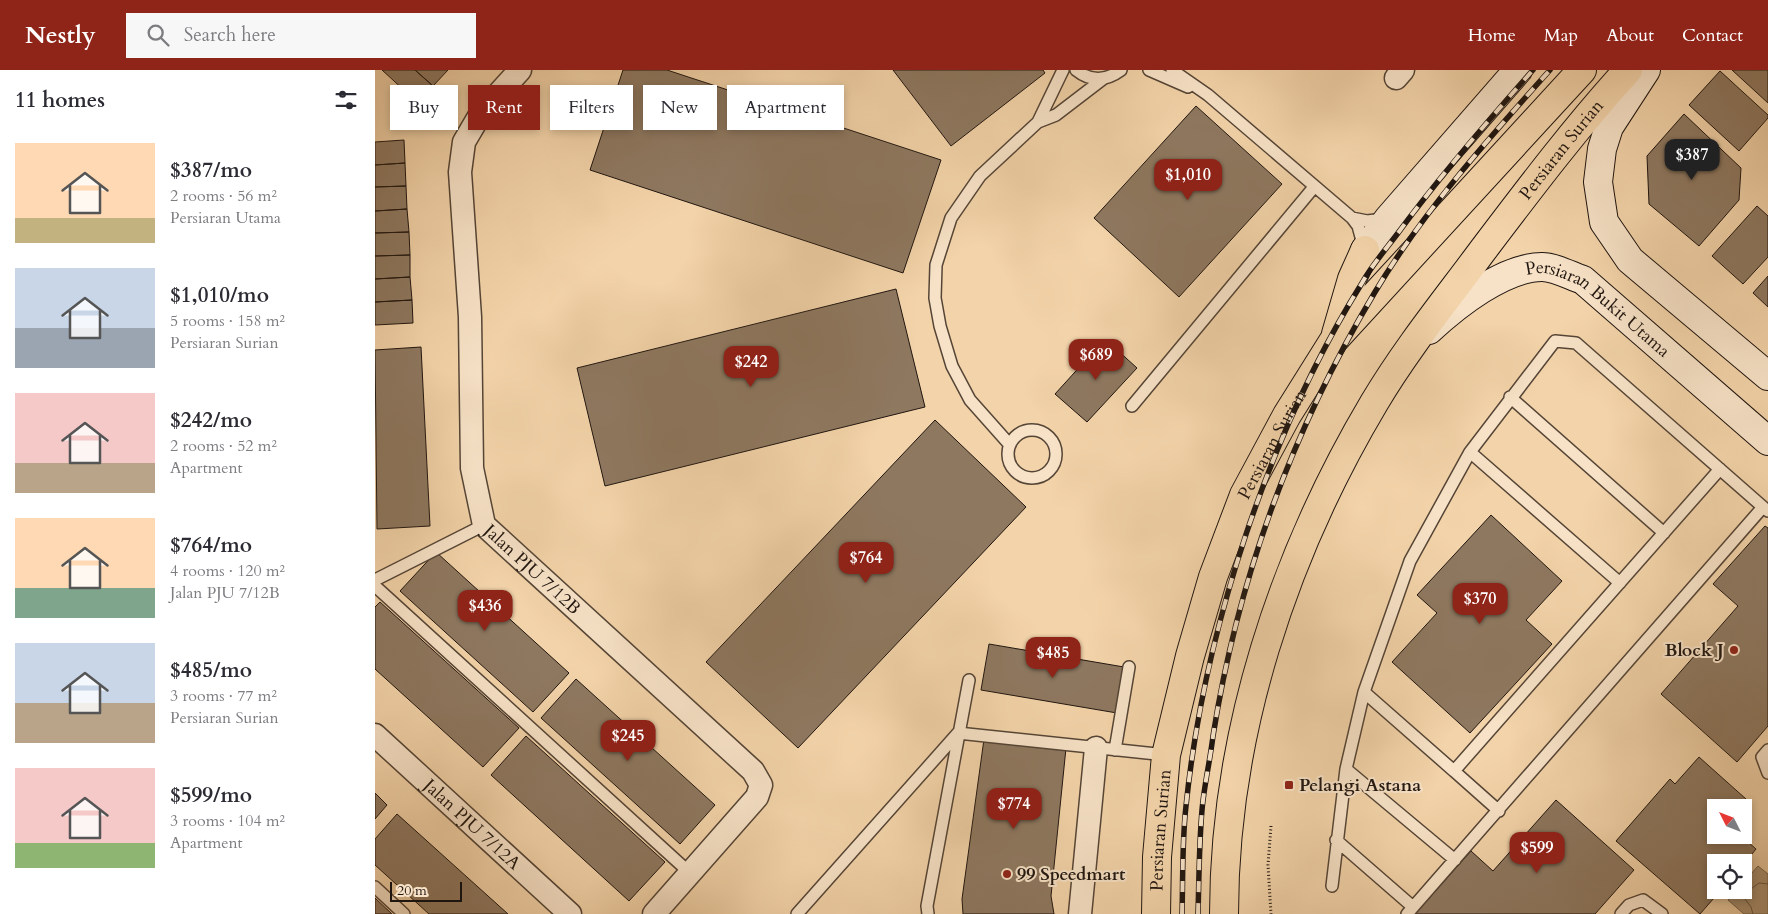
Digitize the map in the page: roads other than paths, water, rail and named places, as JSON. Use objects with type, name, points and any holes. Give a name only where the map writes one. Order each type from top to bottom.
[{"type":"main road","name":"Persiaran Surian","points":[[1156,914],[1157,857],[1167,755],[1195,638],[1213,577],[1244,495],[1287,415],[1334,340],[1582,70]]},
{"type":"main road","name":"Persiaran Surian","points":[[1224,914],[1228,846],[1236,767],[1249,700],[1273,625],[1304,545],[1338,471],[1375,403],[1415,342],[1530,188],[1588,115],[1628,70]]},
{"type":"main road","points":[[1334,340],[1352,279],[1365,250]]},
{"type":"street","name":"Jalan PJU 7/12B","points":[[520,70],[481,113],[464,142],[460,172],[470,317],[472,468],[484,525],[753,771],[761,785],[757,797],[654,914]]},
{"type":"street","points":[[1365,250],[1389,218],[1518,70]]},
{"type":"street","points":[[1646,70],[1609,126],[1602,149],[1598,182],[1604,222],[1629,260],[1768,376]]},
{"type":"street","name":"Persiaran Bukit Utama","points":[[1415,342],[1472,295],[1503,276],[1541,266],[1583,280],[1768,441]]},
{"type":"street","name":"Jalan PJU 7/12A","points":[[375,735],[570,914]]},
{"type":"street","points":[[1080,914],[1106,749]]},
{"type":"lane","points":[[1010,445],[1023,432],[1041,432],[1049,437],[1055,445],[1055,463],[1042,476],[1023,476],[1016,471],[1010,463],[1010,445],[970,400],[952,366],[940,326],[935,298],[936,265],[951,218],[980,176],[1038,122],[1063,70]]},
{"type":"lane","points":[[1076,70],[1083,75],[1103,79]]},
{"type":"lane","points":[[1038,122],[1056,115],[1103,79],[1121,70]]},
{"type":"lane","points":[[1149,70],[1208,95]]},
{"type":"lane","points":[[1172,70],[1208,95],[1352,218],[1358,226],[1365,250]]},
{"type":"lane","points":[[1131,406],[1314,187]]},
{"type":"lane","points":[[1352,218],[1367,221],[1389,218]]},
{"type":"lane","points":[[1332,886],[1336,840],[1346,769],[1364,692],[1410,561],[1470,452],[1510,397],[1555,341],[1576,343],[1766,509],[1410,910],[1336,840]]},
{"type":"lane","points":[[1510,397],[1664,533]]},
{"type":"lane","points":[[1470,452],[1620,583]]},
{"type":"lane","points":[[1454,771],[1720,469]]},
{"type":"lane","points":[[375,580],[484,525]]},
{"type":"lane","points":[[375,586],[690,873]]},
{"type":"lane","points":[[1106,749],[1129,667]]},
{"type":"lane","points":[[927,914],[969,680]]},
{"type":"lane","points":[[1364,692],[1499,811]]},
{"type":"lane","points":[[958,734],[1167,755]]},
{"type":"lane","points":[[797,914],[958,734]]},
{"type":"lane","points":[[1768,750],[1762,758],[1768,773]]},
{"type":"lane","points":[[1346,769],[1455,860]]},
{"type":"lane","points":[[375,887],[404,914]]},
{"type":"lane","points":[[1621,914],[1629,905],[1643,900],[1662,914]]},
{"type":"water","points":[[1758,866],[1768,874],[1768,914],[1744,914],[1728,900],[1752,899],[1752,873]]},
{"type":"railway","points":[[1182,914],[1183,846],[1186,806],[1195,739],[1208,671],[1225,603],[1246,535],[1270,468],[1298,403],[1328,341],[1370,270],[1447,170],[1533,70]]},
{"type":"railway","points":[[1198,914],[1203,801],[1224,677],[1237,619],[1254,562],[1294,451],[1346,344],[1375,292],[1394,263],[1457,177],[1550,70]]},
{"type":"place","name":"Block J","points":[[1734,650]]},
{"type":"place","name":"Pelangi Astana","points":[[1289,785]]},
{"type":"place","name":"99 Speedmart","points":[[1007,874]]}]
